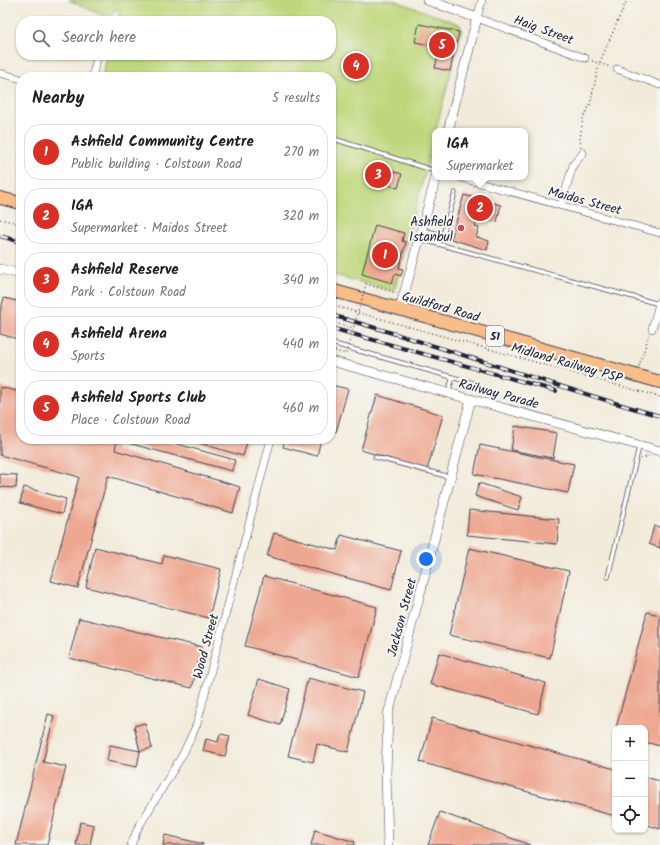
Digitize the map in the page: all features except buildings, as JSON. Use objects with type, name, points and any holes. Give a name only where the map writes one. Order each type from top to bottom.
[{"type":"highway","points":[[0,198],[16,202]]},
{"type":"highway","name":"Guildford Road","points":[[336,291],[660,382]]},
{"type":"street","name":"Haig Street","points":[[427,0],[584,58]]},
{"type":"street","points":[[449,128],[482,0]]},
{"type":"street","points":[[93,72],[97,60]]},
{"type":"street","points":[[617,69],[660,85]]},
{"type":"street","points":[[0,73],[16,78]]},
{"type":"street","points":[[561,206],[573,165],[583,153]]},
{"type":"street","points":[[400,309],[435,180]]},
{"type":"street","name":"Maidos Street","points":[[469,180],[660,233]]},
{"type":"street","points":[[0,269],[16,273]]},
{"type":"street","points":[[652,329],[660,303]]},
{"type":"street","name":"Railway Parade","points":[[336,361],[660,451]]},
{"type":"street","name":"Jackson Street","points":[[388,845],[386,773],[388,715],[471,399]]},
{"type":"street","name":"Wood Street","points":[[130,845],[138,828],[183,754],[197,724],[270,444]]},
{"type":"lane","points":[[336,140],[432,170]]},
{"type":"lane","points":[[420,234],[443,235],[454,194]]},
{"type":"lane","points":[[420,234],[660,303]]},
{"type":"lane","points":[[336,344],[473,383]]},
{"type":"lane","points":[[448,393],[453,377]]},
{"type":"lane","points":[[608,577],[640,446]]},
{"type":"lane","points":[[374,457],[451,478]]},
{"type":"path","points":[[583,153],[580,139],[583,118],[590,105],[600,63],[627,0]]},
{"type":"path","points":[[584,58],[617,69]]},
{"type":"path","points":[[0,219],[16,223]]},
{"type":"path","points":[[336,351],[346,354],[366,284],[396,293]]},
{"type":"path","name":"Midland Railway PSP","points":[[336,306],[660,397]]},
{"type":"path","points":[[336,323],[353,328]]},
{"type":"path","points":[[636,375],[646,340],[652,329]]},
{"type":"path","points":[[637,458],[643,460],[651,456]]},
{"type":"green space","points":[[69,0],[393,0],[459,24],[462,29],[436,128],[432,128],[432,145],[394,291],[336,275],[336,72],[103,72],[107,60],[336,60],[336,16],[119,16],[120,10],[116,9],[110,16],[104,16]]},
{"type":"railway","points":[[0,236],[16,241]]},
{"type":"railway","points":[[336,316],[577,392],[660,416]]},
{"type":"railway","points":[[336,329],[556,391]]},
{"type":"place","name":"Ashfield Sports Club","points":[[442,45]]},
{"type":"place","name":"Ashfield Arena","points":[[356,66]]},
{"type":"place","name":"Ashfield Reserve","points":[[378,175]]},
{"type":"place","name":"IGA","points":[[480,208]]},
{"type":"place","name":"Ashfield Istanbul","points":[[461,228]]},
{"type":"place","name":"Ashfield Community Centre","points":[[385,255]]}]
